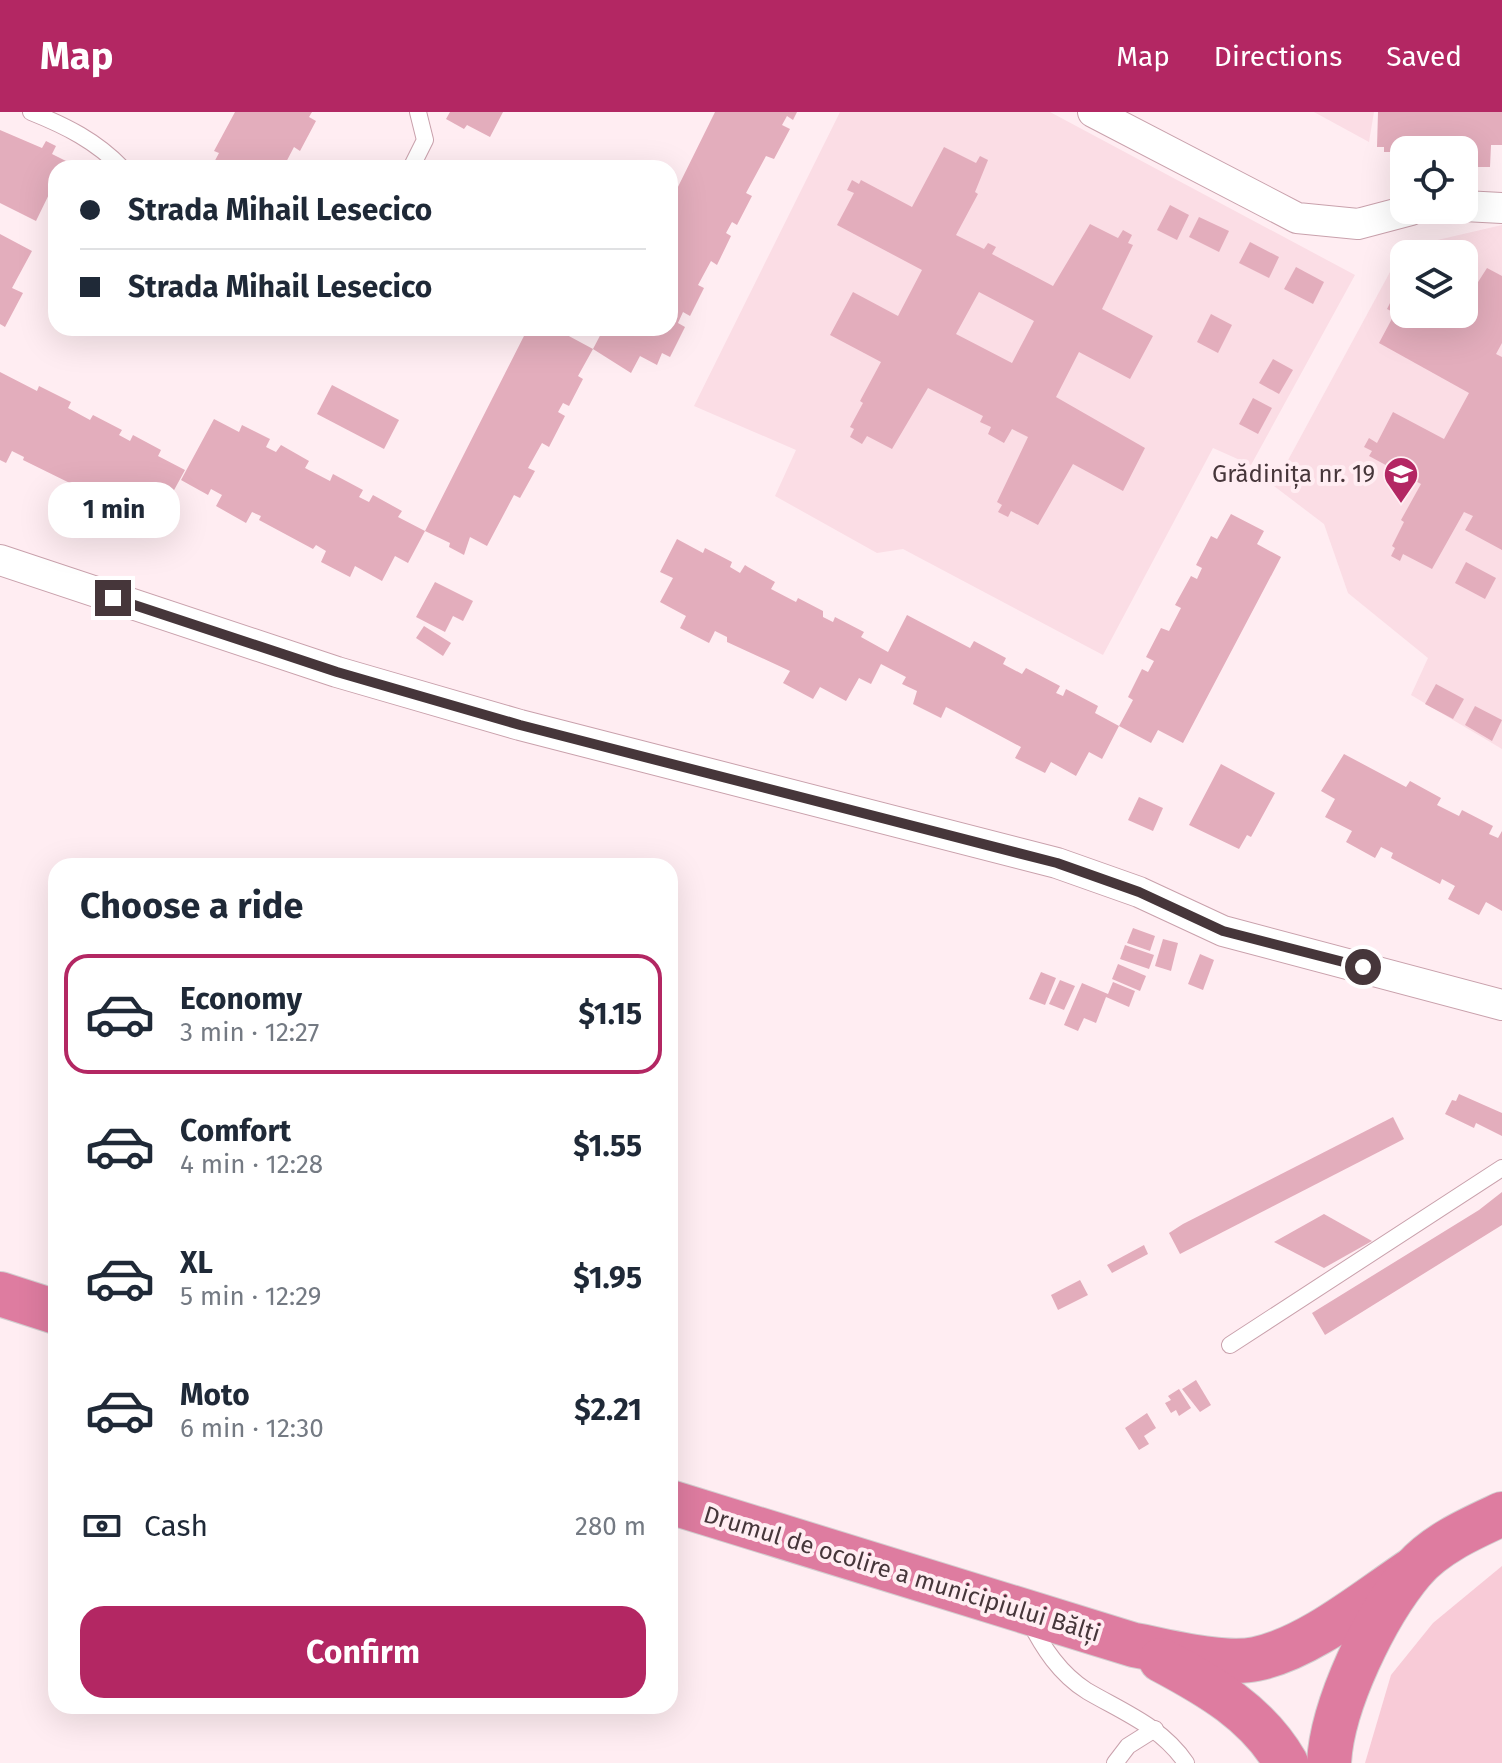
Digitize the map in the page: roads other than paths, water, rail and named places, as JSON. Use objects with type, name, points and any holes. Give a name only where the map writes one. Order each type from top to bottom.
[{"type":"highway","points":[[0,1294],[48,1309]]},
{"type":"highway","name":"Drumul de ocolire a municipiului Bălți","points":[[678,1504],[1134,1645],[1254,1660],[1295,1646],[1415,1568]]},
{"type":"highway","points":[[1329,1763],[1341,1696],[1372,1636],[1415,1568],[1460,1533],[1502,1514]]},
{"type":"highway","name":"Drumul de ocolire a municipiului Bălți","points":[[1134,1645],[1210,1686],[1243,1710],[1275,1743],[1286,1763]]},
{"type":"street","points":[[1093,112],[1297,218],[1358,224],[1390,216]]},
{"type":"street","points":[[1478,207],[1502,208]]},
{"type":"street","points":[[0,560],[337,672],[520,725],[1057,863],[1139,892],[1223,931],[1502,1005]]},
{"type":"lane","points":[[31,112],[103,148],[114,160]]},
{"type":"lane","points":[[415,160],[425,140],[418,112]]},
{"type":"lane","points":[[1230,1345],[1502,1168]]},
{"type":"lane","points":[[1024,1612],[1042,1646],[1064,1673],[1086,1690],[1155,1729],[1186,1763]]},
{"type":"lane","points":[[1115,1763],[1128,1746],[1155,1729]]},
{"type":"place","name":"Grădinița nr. 19","points":[[1401,505]]}]
